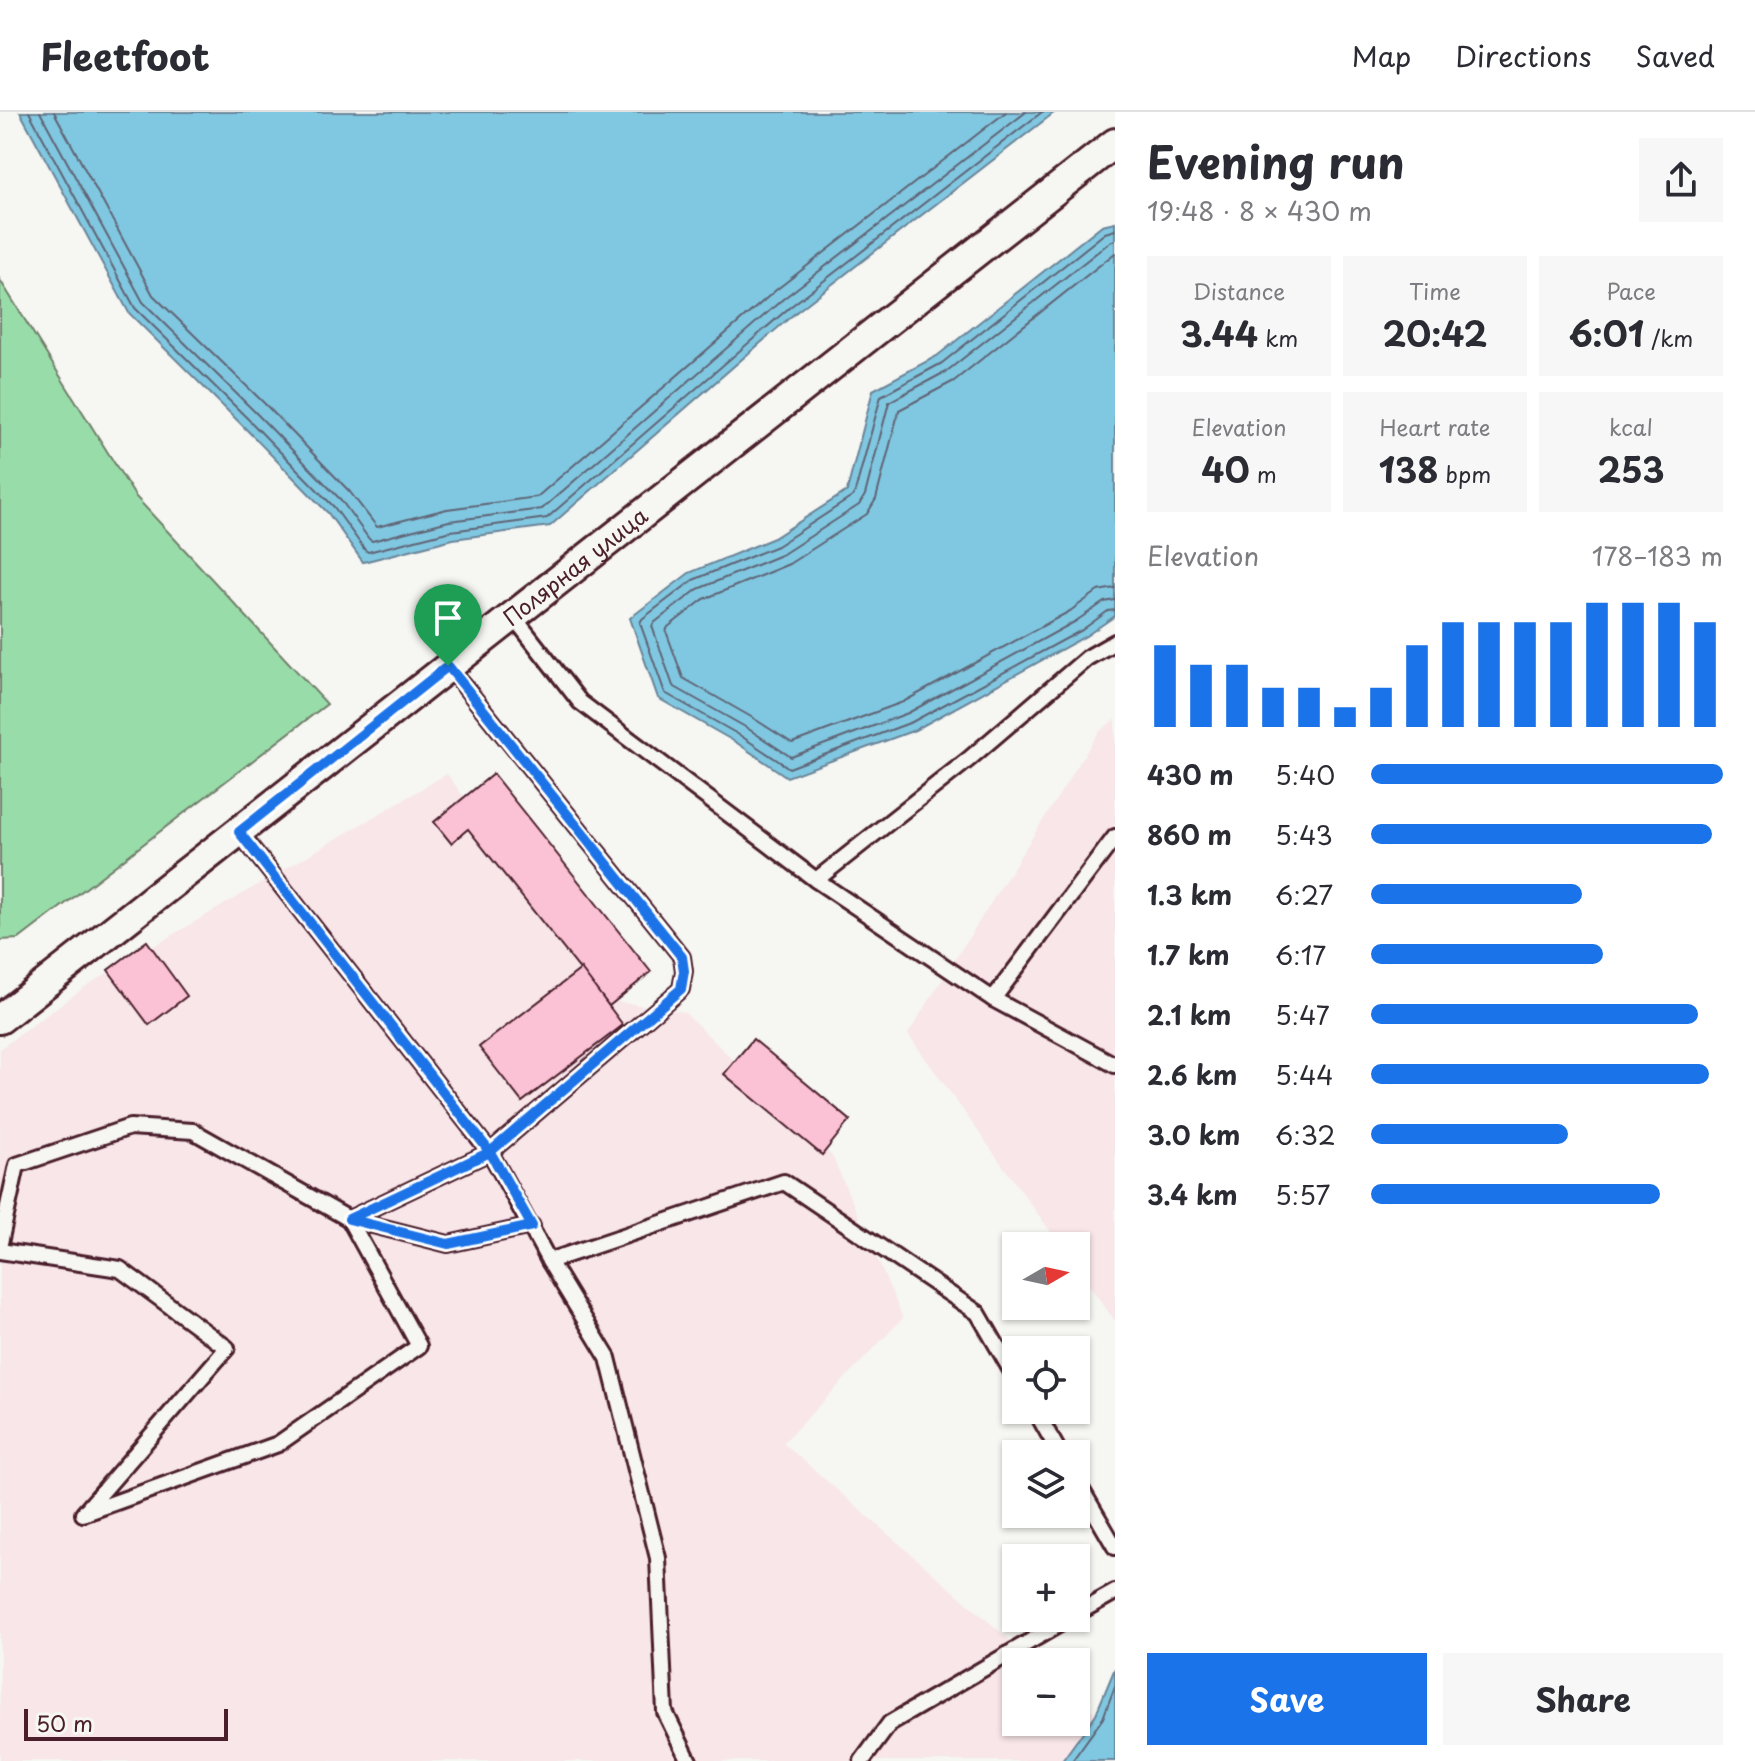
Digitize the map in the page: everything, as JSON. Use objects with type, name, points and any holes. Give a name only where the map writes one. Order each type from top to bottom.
[{"type":"street","name":"Полярная улица","points":[[0,1019],[1115,143]]},
{"type":"lane","points":[[513,616],[580,702],[816,880],[993,999],[1115,1065]]},
{"type":"lane","points":[[816,880],[969,759],[1087,658],[1115,642]]},
{"type":"lane","points":[[349,1219],[490,1152],[681,989],[684,971],[682,957],[448,666]]},
{"type":"lane","points":[[239,832],[490,1152],[549,1261],[608,1358],[658,1558],[665,1712],[689,1761]]},
{"type":"lane","points":[[993,999],[1115,837]]},
{"type":"lane","points":[[0,1243],[17,1165],[130,1127],[193,1131],[349,1219],[448,1244],[532,1226]]},
{"type":"lane","points":[[549,1261],[784,1182],[978,1313],[1002,1355]]},
{"type":"lane","points":[[0,1251],[120,1269],[227,1348],[83,1514],[278,1444],[419,1346],[349,1219]]},
{"type":"lane","points":[[1090,1504],[1115,1547]]},
{"type":"lane","points":[[1090,1606],[1115,1592]]},
{"type":"lane","points":[[862,1761],[890,1723],[1046,1632]]},
{"type":"shaded area","points":[[1115,719],[1115,1321],[1090,1286],[1090,1232],[1051,1232],[908,1034],[1099,732]]},
{"type":"shaded area","points":[[447,774],[613,1001],[684,1012],[832,1156],[903,1318],[783,1443],[1019,1648],[1002,1648],[1002,1736],[1080,1736],[1062,1761],[0,1761],[0,1049],[89,984]]},
{"type":"shaded area","points":[[1090,1709],[1096,1714],[1090,1722]]},
{"type":"green space","points":[[0,280],[135,496],[327,704],[19,939],[0,940]]},
{"type":"water","points":[[20,112],[1055,112],[795,313],[550,526],[453,539],[363,562],[328,513],[129,313]]},
{"type":"water","points":[[1115,222],[1115,616],[1086,636],[915,730],[787,777],[737,743],[658,698],[630,618],[689,573],[774,538],[847,491],[873,390],[937,356],[1102,225]]},
{"type":"water","points":[[1115,1668],[1115,1761],[1062,1761],[1080,1736],[1090,1736],[1090,1722]]},
{"type":"building","points":[[493,774],[651,972],[609,1006],[468,829],[451,843],[434,822]]},
{"type":"building","points":[[147,941],[187,996],[149,1025],[108,970]]},
{"type":"building","points":[[581,969],[623,1025],[522,1102],[479,1047]]},
{"type":"building","points":[[753,1039],[850,1120],[822,1155],[724,1074]]},
{"type":"route","points":[[448,666],[239,832],[490,1152],[532,1226],[448,1244],[349,1219],[490,1152],[681,989],[684,971],[682,957],[448,666]]}]
